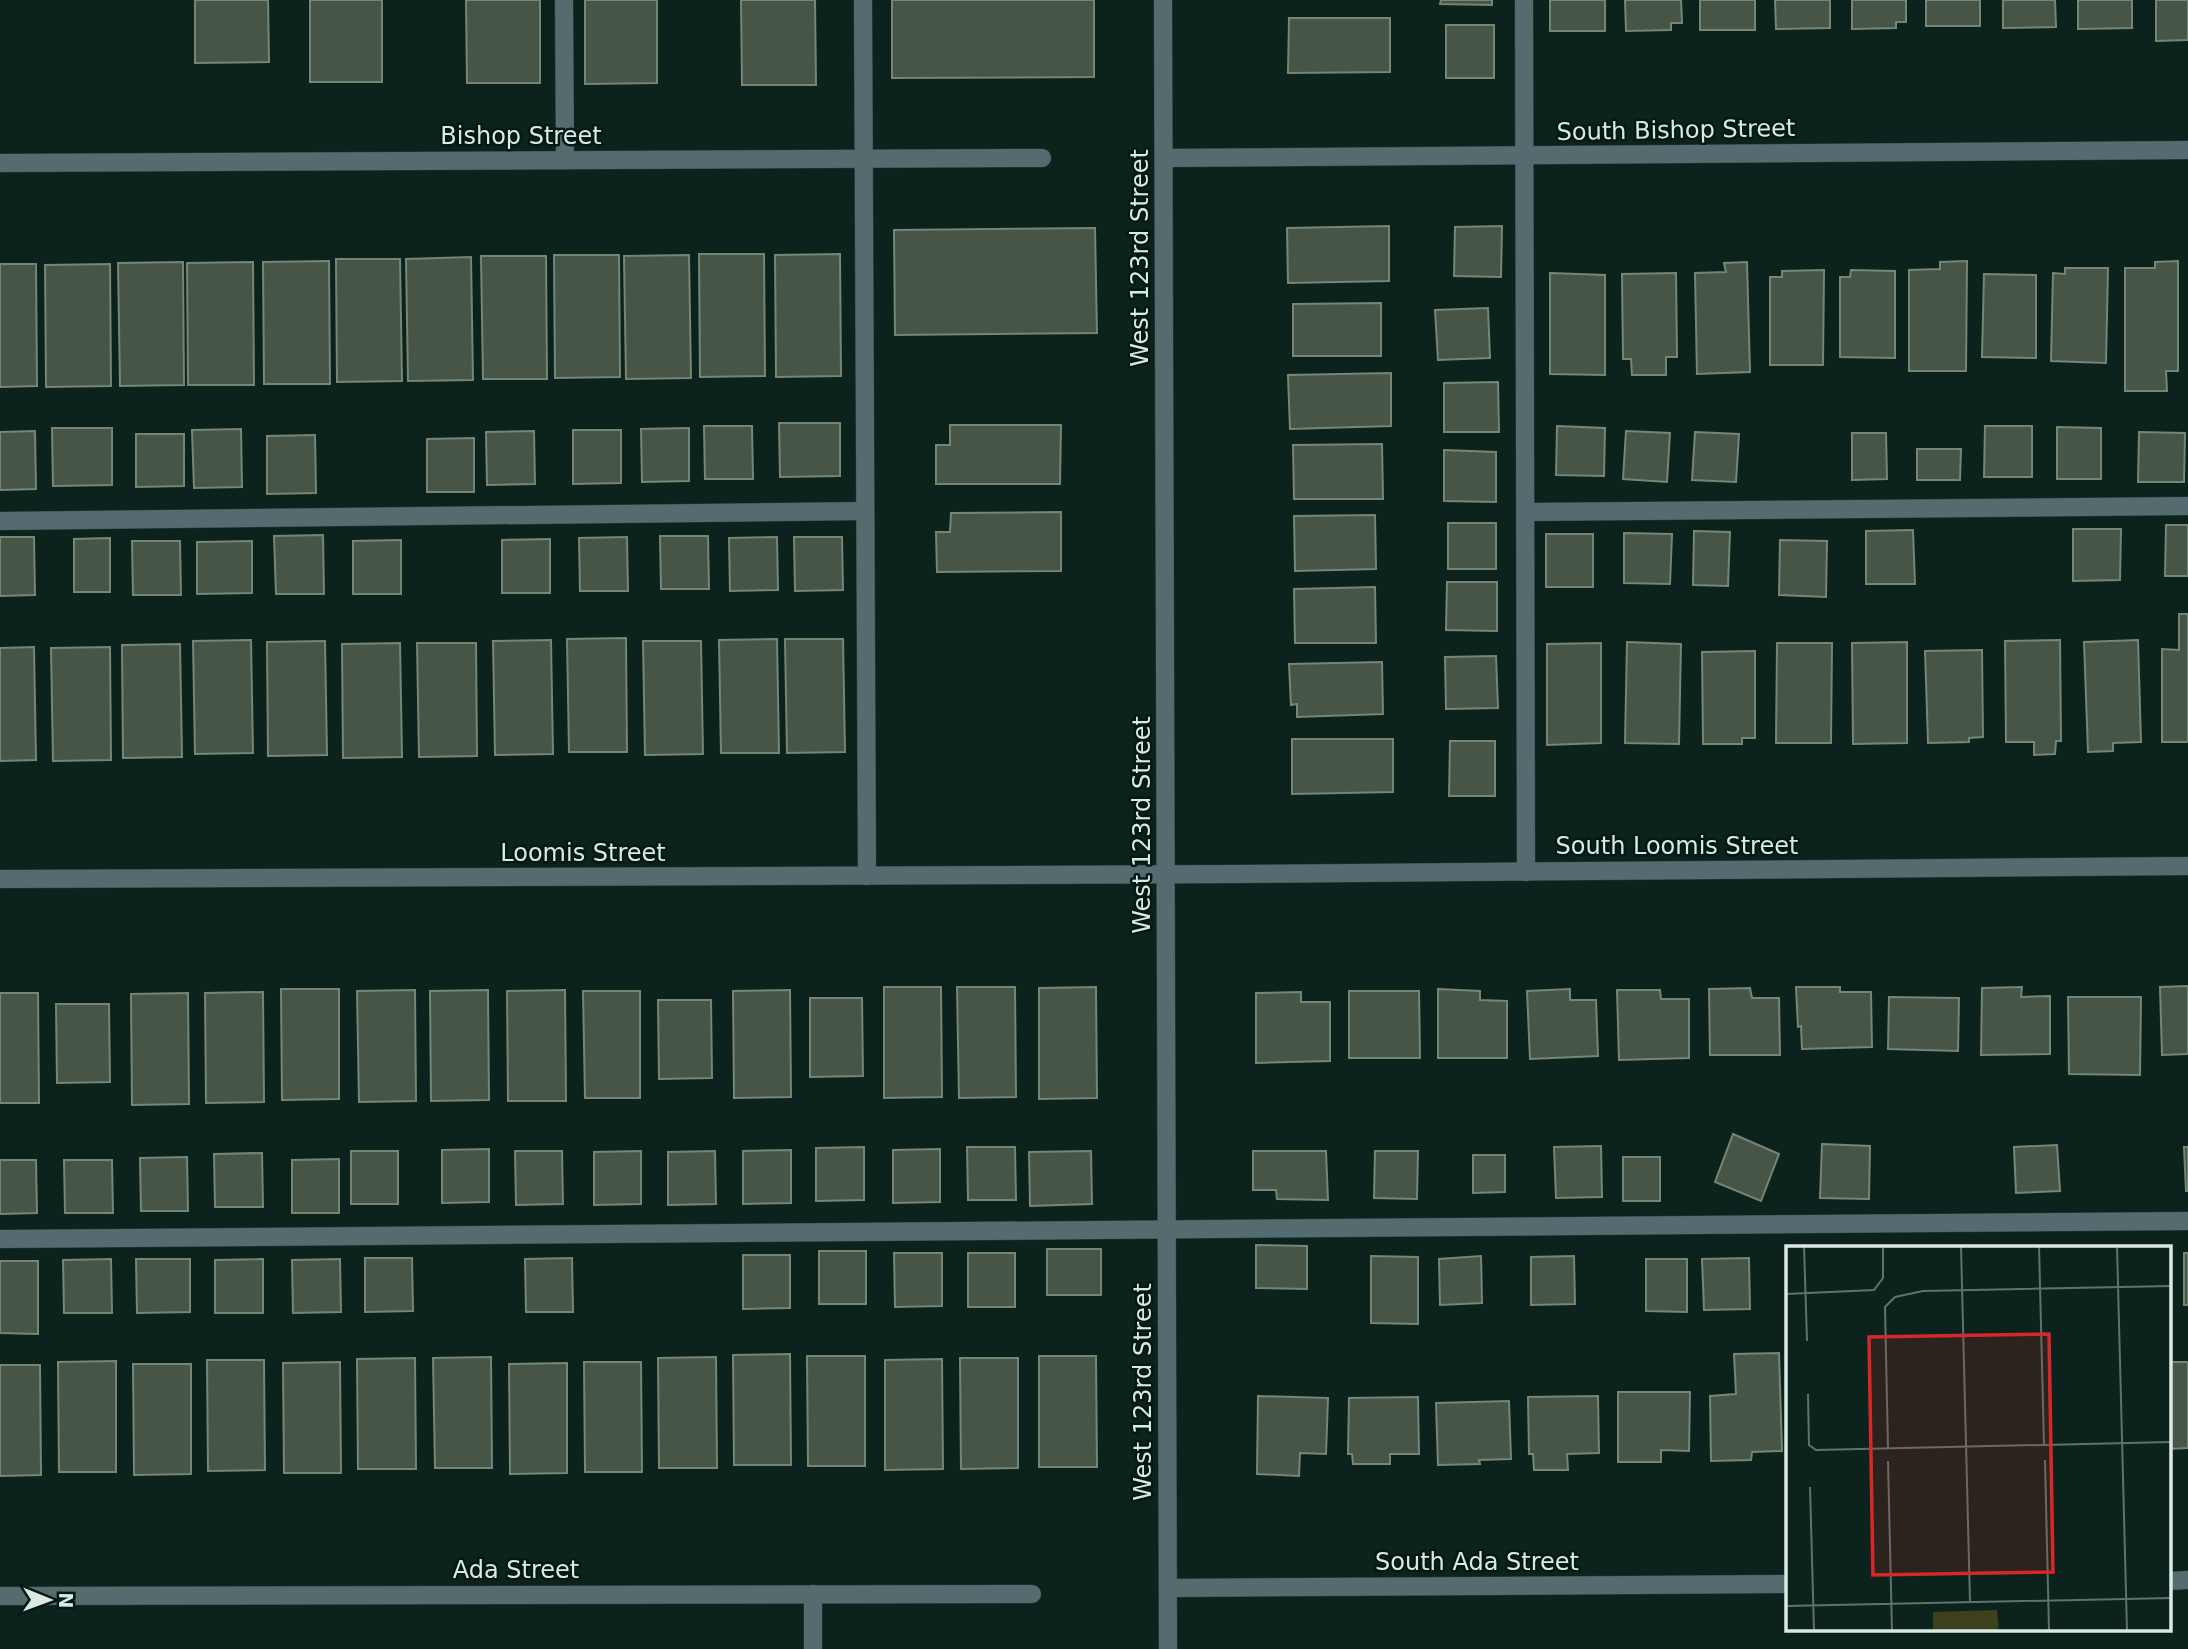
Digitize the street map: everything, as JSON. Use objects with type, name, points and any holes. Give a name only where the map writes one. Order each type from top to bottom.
[{"type":"street","points":[[564,0],[565,160]]},
{"type":"street","points":[[863,0],[867,876]]},
{"type":"street","name":"West 123rd Street","points":[[1163,0],[1168,1649]]},
{"type":"street","points":[[1524,0],[1526,872]]},
{"type":"street","name":"South Bishop Street","points":[[1164,158],[2188,150]]},
{"type":"street","name":"Bishop Street","points":[[0,163],[1042,158]]},
{"type":"street","points":[[1526,512],[2188,506]]},
{"type":"street","points":[[0,521],[865,511]]},
{"type":"street","name":"South Loomis Street","points":[[1166,874],[2188,866]]},
{"type":"street","name":"Loomis Street","points":[[0,879],[1166,874]]},
{"type":"street","points":[[0,1239],[2188,1221]]},
{"type":"street","points":[[2170,1580],[2188,1580]]},
{"type":"street","name":"South Ada Street","points":[[1168,1588],[1786,1584]]},
{"type":"street","points":[[813,1594],[813,1649]]},
{"type":"street","name":"Ada Street","points":[[0,1597],[1032,1594]]},
{"type":"building","points":[[195,0],[268,0],[269,62],[195,63]]},
{"type":"building","points":[[310,0],[382,0],[382,82],[310,82]]},
{"type":"building","points":[[466,0],[540,0],[540,83],[467,83]]},
{"type":"building","points":[[585,0],[657,0],[657,83],[585,84]]},
{"type":"building","points":[[741,0],[815,0],[816,85],[742,85]]},
{"type":"building","points":[[892,0],[1094,0],[1094,77],[892,78]]},
{"type":"building","points":[[1441,0],[1492,0],[1492,5],[1440,4]]},
{"type":"building","points":[[1550,0],[1605,0],[1605,31],[1550,31]]},
{"type":"building","points":[[1625,0],[1681,0],[1682,23],[1671,23],[1671,30],[1626,31]]},
{"type":"building","points":[[1700,0],[1755,0],[1755,30],[1700,30]]},
{"type":"building","points":[[1775,0],[1830,0],[1830,28],[1776,29]]},
{"type":"building","points":[[1852,0],[1906,0],[1906,22],[1896,22],[1896,28],[1852,29]]},
{"type":"building","points":[[1926,0],[1980,0],[1980,26],[1926,26]]},
{"type":"building","points":[[2003,0],[2055,0],[2056,27],[2003,28]]},
{"type":"building","points":[[2078,0],[2132,0],[2132,28],[2078,29]]},
{"type":"building","points":[[2156,0],[2188,0],[2188,40],[2156,41]]},
{"type":"building","points":[[1289,18],[1390,18],[1390,72],[1288,73]]},
{"type":"building","points":[[1446,25],[1494,25],[1494,78],[1446,78]]},
{"type":"building","points":[[1389,226],[1389,281],[1288,283],[1287,228]]},
{"type":"building","points":[[1502,226],[1501,277],[1454,276],[1455,227]]},
{"type":"building","points":[[1095,228],[1097,333],[895,335],[894,230]]},
{"type":"building","points":[[699,254],[764,254],[765,376],[700,377]]},
{"type":"building","points":[[840,254],[841,376],[776,377],[775,255]]},
{"type":"building","points":[[554,255],[619,255],[620,377],[555,378]]},
{"type":"building","points":[[689,255],[691,378],[626,379],[624,256]]},
{"type":"building","points":[[481,256],[546,256],[547,379],[483,379]]},
{"type":"building","points":[[471,257],[473,380],[408,381],[406,259]]},
{"type":"building","points":[[336,259],[400,259],[402,381],[337,382]]},
{"type":"building","points":[[329,261],[330,384],[264,384],[263,262]]},
{"type":"building","points":[[1967,261],[1966,371],[1909,371],[1909,270],[1940,269],[1940,262]]},
{"type":"building","points":[[2178,261],[2178,371],[2166,371],[2167,391],[2125,391],[2125,268],[2155,268],[2155,262]]},
{"type":"building","points":[[183,262],[184,385],[120,386],[118,263]]},
{"type":"building","points":[[253,262],[254,385],[188,385],[187,263]]},
{"type":"building","points":[[1747,262],[1750,372],[1697,374],[1695,273],[1726,272],[1724,263]]},
{"type":"building","points":[[0,264],[36,264],[37,386],[0,387]]},
{"type":"building","points":[[110,264],[111,386],[46,387],[45,265]]},
{"type":"building","points":[[2065,268],[2108,268],[2106,363],[2051,361],[2053,273],[2065,274]]},
{"type":"building","points":[[1824,270],[1823,365],[1770,365],[1770,277],[1782,277],[1782,271]]},
{"type":"building","points":[[1851,270],[1895,271],[1895,358],[1840,357],[1840,277],[1850,277]]},
{"type":"building","points":[[1550,273],[1605,275],[1605,375],[1550,374]]},
{"type":"building","points":[[1676,273],[1677,357],[1666,357],[1666,375],[1632,375],[1631,359],[1623,359],[1622,274]]},
{"type":"building","points":[[1984,274],[2036,275],[2036,358],[1982,357]]},
{"type":"building","points":[[1381,303],[1381,356],[1293,356],[1293,304]]},
{"type":"building","points":[[1488,308],[1490,358],[1438,360],[1435,310]]},
{"type":"building","points":[[1391,373],[1391,426],[1290,429],[1288,375]]},
{"type":"building","points":[[1498,382],[1499,432],[1444,432],[1444,383]]},
{"type":"building","points":[[779,423],[840,423],[840,476],[780,477]]},
{"type":"building","points":[[950,425],[1061,425],[1060,484],[936,484],[936,445],[950,445]]},
{"type":"building","points":[[704,426],[752,426],[753,479],[705,479]]},
{"type":"building","points":[[1557,426],[1605,428],[1604,476],[1556,475]]},
{"type":"building","points":[[1985,426],[2032,426],[2032,477],[1984,477]]},
{"type":"building","points":[[2057,427],[2101,428],[2101,479],[2057,479]]},
{"type":"building","points":[[52,428],[112,428],[112,485],[53,486]]},
{"type":"building","points":[[689,428],[689,481],[642,482],[641,429]]},
{"type":"building","points":[[241,429],[242,487],[194,488],[192,430]]},
{"type":"building","points":[[573,430],[621,430],[621,483],[573,484]]},
{"type":"building","points":[[35,431],[36,489],[0,490],[0,432]]},
{"type":"building","points":[[534,431],[535,484],[487,485],[486,432]]},
{"type":"building","points":[[1626,431],[1670,433],[1667,482],[1623,479]]},
{"type":"building","points":[[1695,432],[1739,434],[1736,482],[1692,480]]},
{"type":"building","points":[[2139,432],[2185,433],[2184,482],[2138,482]]},
{"type":"building","points":[[1852,433],[1886,433],[1887,479],[1852,480]]},
{"type":"building","points":[[136,434],[184,434],[184,486],[136,487]]},
{"type":"building","points":[[315,435],[316,493],[267,494],[267,436]]},
{"type":"building","points":[[474,438],[474,492],[427,492],[427,439]]},
{"type":"building","points":[[1382,444],[1383,499],[1294,499],[1293,445]]},
{"type":"building","points":[[1917,449],[1961,449],[1960,480],[1917,480]]},
{"type":"building","points":[[1444,450],[1496,452],[1496,502],[1444,501]]},
{"type":"building","points":[[1061,512],[1061,571],[937,572],[936,532],[950,532],[951,513]]},
{"type":"building","points":[[1375,515],[1376,569],[1295,571],[1294,516]]},
{"type":"building","points":[[1448,523],[1496,523],[1496,569],[1448,569]]},
{"type":"building","points":[[2166,525],[2188,525],[2188,576],[2165,576]]},
{"type":"building","points":[[2073,529],[2121,529],[2120,580],[2073,581]]},
{"type":"building","points":[[1913,530],[1915,584],[1866,584],[1866,531]]},
{"type":"building","points":[[1694,531],[1730,532],[1728,586],[1693,585]]},
{"type":"building","points":[[1624,533],[1672,534],[1670,584],[1624,583]]},
{"type":"building","points":[[1546,534],[1593,534],[1593,587],[1546,587]]},
{"type":"building","points":[[323,535],[324,594],[276,594],[274,536]]},
{"type":"building","points":[[660,536],[708,536],[709,589],[661,589]]},
{"type":"building","points":[[0,537],[34,537],[35,595],[0,596]]},
{"type":"building","points":[[627,537],[628,591],[580,591],[579,538]]},
{"type":"building","points":[[777,537],[778,590],[730,591],[729,538]]},
{"type":"building","points":[[794,537],[842,537],[843,590],[795,591]]},
{"type":"building","points":[[110,538],[110,592],[74,592],[74,539]]},
{"type":"building","points":[[550,539],[550,593],[502,593],[502,540]]},
{"type":"building","points":[[401,540],[401,594],[353,594],[353,541]]},
{"type":"building","points":[[1780,540],[1827,541],[1826,597],[1779,595]]},
{"type":"building","points":[[132,541],[180,541],[181,595],[133,595]]},
{"type":"building","points":[[252,541],[252,593],[197,594],[197,542]]},
{"type":"building","points":[[1447,582],[1497,582],[1497,631],[1446,630]]},
{"type":"building","points":[[1375,587],[1376,643],[1295,643],[1294,589]]},
{"type":"building","points":[[2179,614],[2188,614],[2188,742],[2162,742],[2162,649],[2179,650]]},
{"type":"building","points":[[626,638],[627,752],[569,752],[567,639]]},
{"type":"building","points":[[777,639],[779,753],[721,753],[719,640]]},
{"type":"building","points":[[785,639],[843,639],[845,752],[787,753]]},
{"type":"building","points":[[251,640],[253,753],[195,754],[193,641]]},
{"type":"building","points":[[551,640],[553,754],[495,755],[493,641]]},
{"type":"building","points":[[2060,640],[2061,741],[2056,741],[2055,754],[2034,755],[2034,742],[2006,742],[2005,641]]},
{"type":"building","points":[[2138,640],[2141,742],[2113,743],[2113,751],[2088,752],[2084,642]]},
{"type":"building","points":[[325,641],[327,755],[268,756],[267,642]]},
{"type":"building","points":[[643,641],[701,641],[703,754],[645,755]]},
{"type":"building","points":[[1627,642],[1681,644],[1679,744],[1625,743]]},
{"type":"building","points":[[1907,642],[1907,743],[1853,744],[1852,643]]},
{"type":"building","points":[[400,643],[402,757],[343,758],[342,644]]},
{"type":"building","points":[[417,643],[476,643],[477,756],[419,757]]},
{"type":"building","points":[[1601,643],[1601,743],[1547,745],[1547,644]]},
{"type":"building","points":[[1777,643],[1832,643],[1831,743],[1776,743]]},
{"type":"building","points":[[180,644],[182,757],[123,758],[122,645]]},
{"type":"building","points":[[34,647],[36,760],[0,761],[0,648]]},
{"type":"building","points":[[110,647],[111,760],[53,761],[51,648]]},
{"type":"building","points":[[1982,650],[1983,737],[1969,738],[1969,742],[1928,743],[1925,651]]},
{"type":"building","points":[[1755,651],[1755,738],[1742,738],[1742,744],[1703,744],[1702,652]]},
{"type":"building","points":[[1496,656],[1498,708],[1446,709],[1445,657]]},
{"type":"building","points":[[1382,662],[1383,714],[1297,717],[1297,704],[1291,705],[1289,664]]},
{"type":"building","points":[[1292,739],[1393,739],[1393,792],[1292,794]]},
{"type":"building","points":[[1450,741],[1495,741],[1495,796],[1449,796]]},
{"type":"building","points":[[2188,986],[2188,1054],[2162,1055],[2160,987]]},
{"type":"building","points":[[884,987],[941,987],[942,1097],[884,1098]]},
{"type":"building","points":[[957,987],[1015,987],[1016,1097],[959,1098]]},
{"type":"building","points":[[1096,987],[1097,1098],[1039,1099],[1039,988]]},
{"type":"building","points":[[1796,987],[1840,987],[1840,992],[1871,992],[1872,1047],[1802,1049]]},
{"type":"building","points":[[2022,987],[2021,997],[2050,996],[2050,1054],[1981,1055],[1982,988]]},
{"type":"building","points":[[1750,988],[1752,998],[1779,998],[1780,1055],[1710,1055],[1709,989]]},
{"type":"building","points":[[281,989],[339,989],[339,1099],[282,1100]]},
{"type":"building","points":[[1438,989],[1480,991],[1480,1000],[1507,1001],[1507,1058],[1438,1058]]},
{"type":"building","points":[[1570,989],[1570,1000],[1596,1000],[1598,1056],[1530,1059],[1527,991]]},
{"type":"building","points":[[415,990],[416,1101],[359,1102],[357,991]]},
{"type":"building","points":[[488,990],[489,1100],[431,1101],[430,991]]},
{"type":"building","points":[[565,990],[566,1101],[508,1101],[507,991]]},
{"type":"building","points":[[790,990],[791,1097],[734,1098],[733,991]]},
{"type":"building","points":[[1617,990],[1660,990],[1661,999],[1689,999],[1689,1058],[1619,1060]]},
{"type":"building","points":[[583,991],[640,991],[640,1098],[585,1098]]},
{"type":"building","points":[[1349,991],[1419,991],[1420,1058],[1349,1058]]},
{"type":"building","points":[[263,992],[264,1102],[206,1103],[205,993]]},
{"type":"building","points":[[1301,992],[1301,1002],[1330,1002],[1330,1061],[1256,1063],[1256,993]]},
{"type":"building","points":[[0,993],[38,993],[39,1103],[0,1103]]},
{"type":"building","points":[[188,993],[189,1104],[132,1105],[131,994]]},
{"type":"building","points":[[1889,997],[1959,998],[1958,1051],[1888,1049]]},
{"type":"building","points":[[2068,997],[2141,997],[2140,1075],[2069,1074]]},
{"type":"building","points":[[810,998],[862,998],[863,1076],[810,1077]]},
{"type":"building","points":[[658,1000],[711,1000],[712,1078],[659,1079]]},
{"type":"building","points":[[56,1004],[109,1004],[110,1082],[57,1083]]},
{"type":"building","points":[[1733,1134],[1779,1154],[1761,1201],[1715,1182]]},
{"type":"building","points":[[1822,1144],[1870,1146],[1869,1199],[1820,1198]]},
{"type":"building","points":[[2057,1145],[2060,1191],[2016,1193],[2014,1147]]},
{"type":"building","points":[[1601,1146],[1602,1197],[1556,1198],[1554,1147]]},
{"type":"building","points":[[864,1147],[864,1200],[816,1201],[816,1148]]},
{"type":"building","points":[[967,1147],[1015,1147],[1016,1200],[968,1200]]},
{"type":"building","points":[[2184,1147],[2188,1147],[2188,1191],[2186,1191]]},
{"type":"building","points":[[489,1149],[489,1202],[442,1203],[442,1150]]},
{"type":"building","points":[[940,1149],[940,1202],[893,1203],[893,1150]]},
{"type":"building","points":[[791,1150],[791,1203],[743,1204],[743,1151]]},
{"type":"building","points":[[351,1151],[398,1151],[398,1204],[351,1204]]},
{"type":"building","points":[[515,1151],[562,1151],[563,1204],[516,1205]]},
{"type":"building","points":[[641,1151],[641,1204],[594,1205],[594,1152]]},
{"type":"building","points":[[715,1151],[716,1204],[668,1205],[668,1152]]},
{"type":"building","points":[[1091,1151],[1092,1204],[1030,1206],[1029,1152]]},
{"type":"building","points":[[1253,1151],[1326,1151],[1328,1200],[1277,1199],[1276,1190],[1253,1190]]},
{"type":"building","points":[[1375,1151],[1418,1151],[1417,1199],[1374,1198]]},
{"type":"building","points":[[262,1153],[263,1207],[215,1207],[214,1154]]},
{"type":"building","points":[[1473,1155],[1505,1155],[1505,1192],[1473,1193]]},
{"type":"building","points":[[187,1157],[188,1211],[141,1211],[140,1158]]},
{"type":"building","points":[[1623,1157],[1660,1157],[1660,1201],[1623,1201]]},
{"type":"building","points":[[339,1159],[339,1213],[292,1213],[292,1160]]},
{"type":"building","points":[[0,1160],[36,1160],[37,1213],[0,1214]]},
{"type":"building","points":[[64,1160],[112,1160],[113,1213],[65,1213]]},
{"type":"building","points":[[1256,1245],[1307,1246],[1307,1289],[1256,1288]]},
{"type":"building","points":[[1047,1249],[1101,1249],[1101,1295],[1047,1295]]},
{"type":"building","points":[[819,1251],[866,1251],[866,1304],[819,1304]]},
{"type":"building","points":[[894,1253],[942,1253],[942,1306],[895,1307]]},
{"type":"building","points":[[968,1253],[1015,1253],[1015,1307],[968,1307]]},
{"type":"building","points":[[2184,1253],[2188,1253],[2188,1305],[2184,1305]]},
{"type":"building","points":[[743,1255],[790,1255],[790,1308],[743,1309]]},
{"type":"building","points":[[1371,1256],[1418,1257],[1418,1324],[1371,1323]]},
{"type":"building","points":[[1481,1256],[1482,1303],[1440,1305],[1439,1259]]},
{"type":"building","points":[[1574,1256],[1575,1304],[1531,1305],[1531,1257]]},
{"type":"building","points":[[365,1258],[412,1258],[413,1311],[365,1312]]},
{"type":"building","points":[[572,1258],[573,1312],[526,1312],[525,1259]]},
{"type":"building","points":[[1749,1258],[1750,1309],[1704,1310],[1702,1259]]},
{"type":"building","points":[[111,1259],[112,1313],[64,1313],[63,1260]]},
{"type":"building","points":[[136,1259],[190,1259],[190,1312],[137,1313]]},
{"type":"building","points":[[263,1259],[263,1313],[215,1313],[215,1260]]},
{"type":"building","points":[[340,1259],[341,1312],[293,1313],[292,1260]]},
{"type":"building","points":[[1646,1259],[1687,1259],[1687,1312],[1646,1311]]},
{"type":"building","points":[[0,1261],[38,1261],[38,1334],[0,1333]]},
{"type":"building","points":[[1779,1353],[1782,1451],[1752,1452],[1751,1460],[1711,1461],[1710,1396],[1736,1394],[1734,1354]]},
{"type":"building","points":[[790,1354],[791,1465],[734,1465],[733,1355]]},
{"type":"building","points":[[807,1356],[865,1356],[865,1466],[808,1466]]},
{"type":"building","points":[[1039,1356],[1096,1356],[1097,1467],[1039,1467]]},
{"type":"building","points":[[491,1357],[492,1468],[435,1468],[433,1358]]},
{"type":"building","points":[[716,1357],[717,1468],[659,1468],[658,1358]]},
{"type":"building","points":[[415,1358],[416,1469],[358,1469],[357,1359]]},
{"type":"building","points":[[960,1358],[1018,1358],[1018,1468],[961,1469]]},
{"type":"building","points":[[942,1359],[943,1469],[885,1470],[885,1360]]},
{"type":"building","points":[[207,1360],[264,1360],[265,1470],[208,1471]]},
{"type":"building","points":[[116,1361],[116,1472],[59,1472],[58,1362]]},
{"type":"building","points":[[340,1362],[341,1473],[284,1473],[283,1363]]},
{"type":"building","points":[[584,1362],[641,1362],[642,1472],[585,1472]]},
{"type":"building","points":[[2170,1362],[2188,1362],[2188,1448],[2170,1449]]},
{"type":"building","points":[[567,1363],[567,1473],[510,1474],[509,1364]]},
{"type":"building","points":[[133,1364],[191,1364],[191,1474],[134,1475]]},
{"type":"building","points":[[0,1365],[40,1365],[41,1475],[0,1476]]},
{"type":"building","points":[[1618,1392],[1690,1392],[1689,1451],[1661,1450],[1661,1462],[1618,1462]]},
{"type":"building","points":[[1258,1396],[1328,1398],[1326,1454],[1300,1453],[1299,1476],[1257,1474]]},
{"type":"building","points":[[1598,1396],[1599,1453],[1567,1454],[1568,1470],[1534,1470],[1533,1454],[1529,1454],[1528,1397]]},
{"type":"building","points":[[1418,1397],[1419,1454],[1390,1454],[1390,1464],[1353,1464],[1352,1454],[1348,1454],[1349,1398]]},
{"type":"building","points":[[1509,1401],[1511,1459],[1479,1460],[1480,1464],[1438,1465],[1436,1403]]}]
